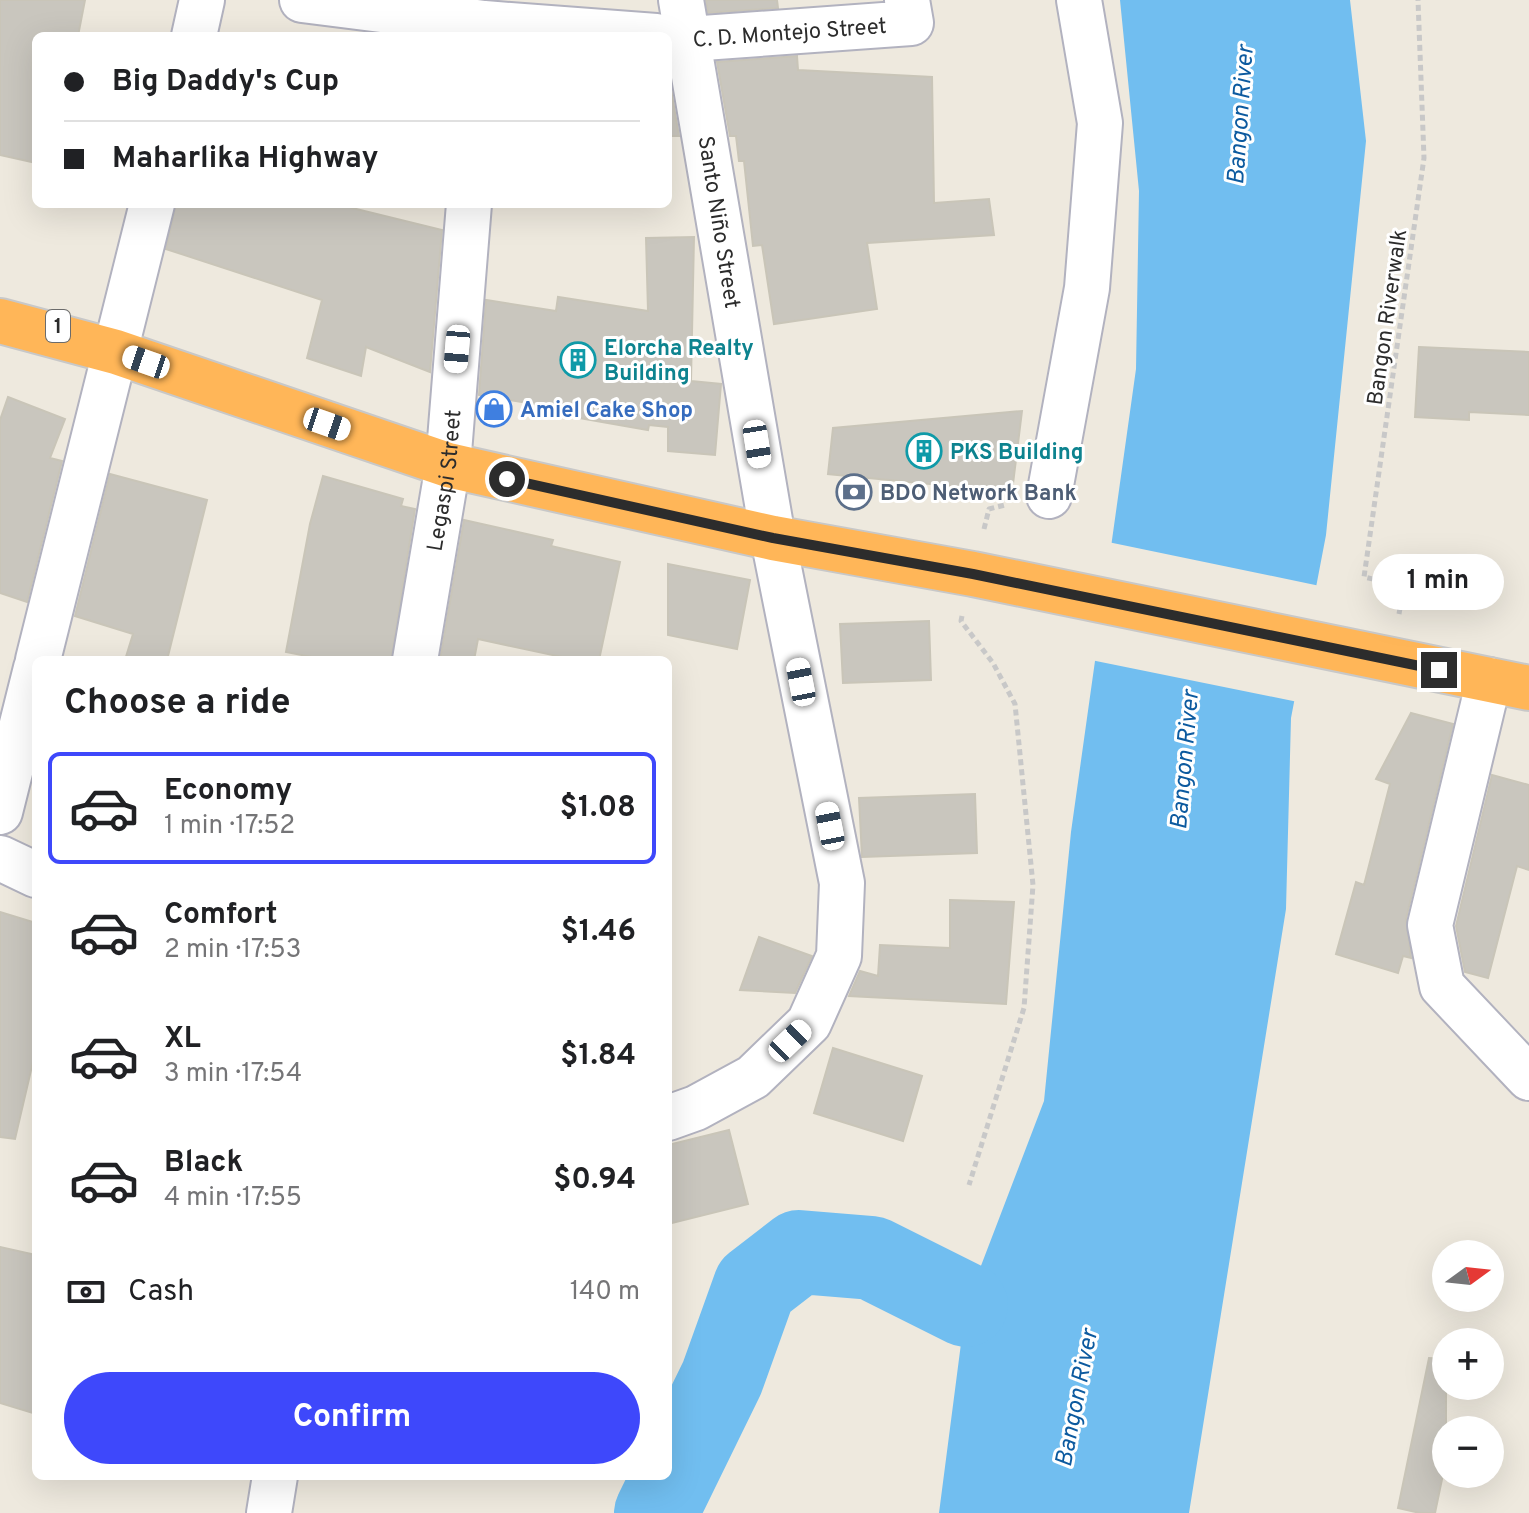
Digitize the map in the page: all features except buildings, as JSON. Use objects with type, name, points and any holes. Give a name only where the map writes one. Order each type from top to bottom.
[{"type":"highway","name":"1","points":[[0,300],[116,352]]},
{"type":"highway","name":"1","points":[[0,321],[116,352],[448,465],[773,538],[982,575],[1509,684]]},
{"type":"street","points":[[195,32],[202,0]]},
{"type":"street","name":"C. D. Montejo Street","points":[[302,0],[484,30],[674,28],[909,11]]},
{"type":"street","points":[[1049,496],[1087,288],[1100,123],[1079,0]]},
{"type":"street","name":"Santo Niño Street","points":[[672,1117],[696,1108],[753,1077],[809,1023],[839,956],[842,883],[674,28]]},
{"type":"street","points":[[39,656],[151,208]]},
{"type":"street","name":"Legaspi Street","points":[[416,656],[448,465],[469,208]]},
{"type":"street","points":[[0,812],[32,684]]},
{"type":"street","points":[[1509,684],[1430,925],[1442,986],[1529,1078]]},
{"type":"street","points":[[0,858],[32,873]]},
{"type":"street","points":[[269,1513],[274,1480]]},
{"type":"path","name":"Bangon Riverwalk","points":[[1400,606],[1404,586],[1364,577],[1424,158],[1418,0]]},
{"type":"path","points":[[969,1185],[1024,1008],[1033,885],[1015,704],[993,663],[961,621],[982,575],[989,509],[1049,496]]},
{"type":"water","name":"Bangon River","points":[[1120,0],[1350,0],[1366,141],[1326,535],[1291,718],[1286,909],[1189,1513],[939,1513],[966,1305],[1044,1101],[1071,832],[1136,369],[1139,191]]},
{"type":"pier","points":[[1108,542],[1320,586],[1298,702],[1091,660]]},
{"type":"waterway","points":[[656,1513],[722,1378],[755,1286],[799,1252],[872,1258],[966,1305]]},
{"type":"place","name":"Elorcha Realty Building","points":[[578,360]]},
{"type":"place","name":"Amiel Cake Shop","points":[[494,409]]},
{"type":"place","name":"PKS Building","points":[[924,451]]},
{"type":"place","name":"BDO Network Bank","points":[[854,492]]},
{"type":"route","points":[[507,479],[773,538],[973,574],[1439,670]]}]
